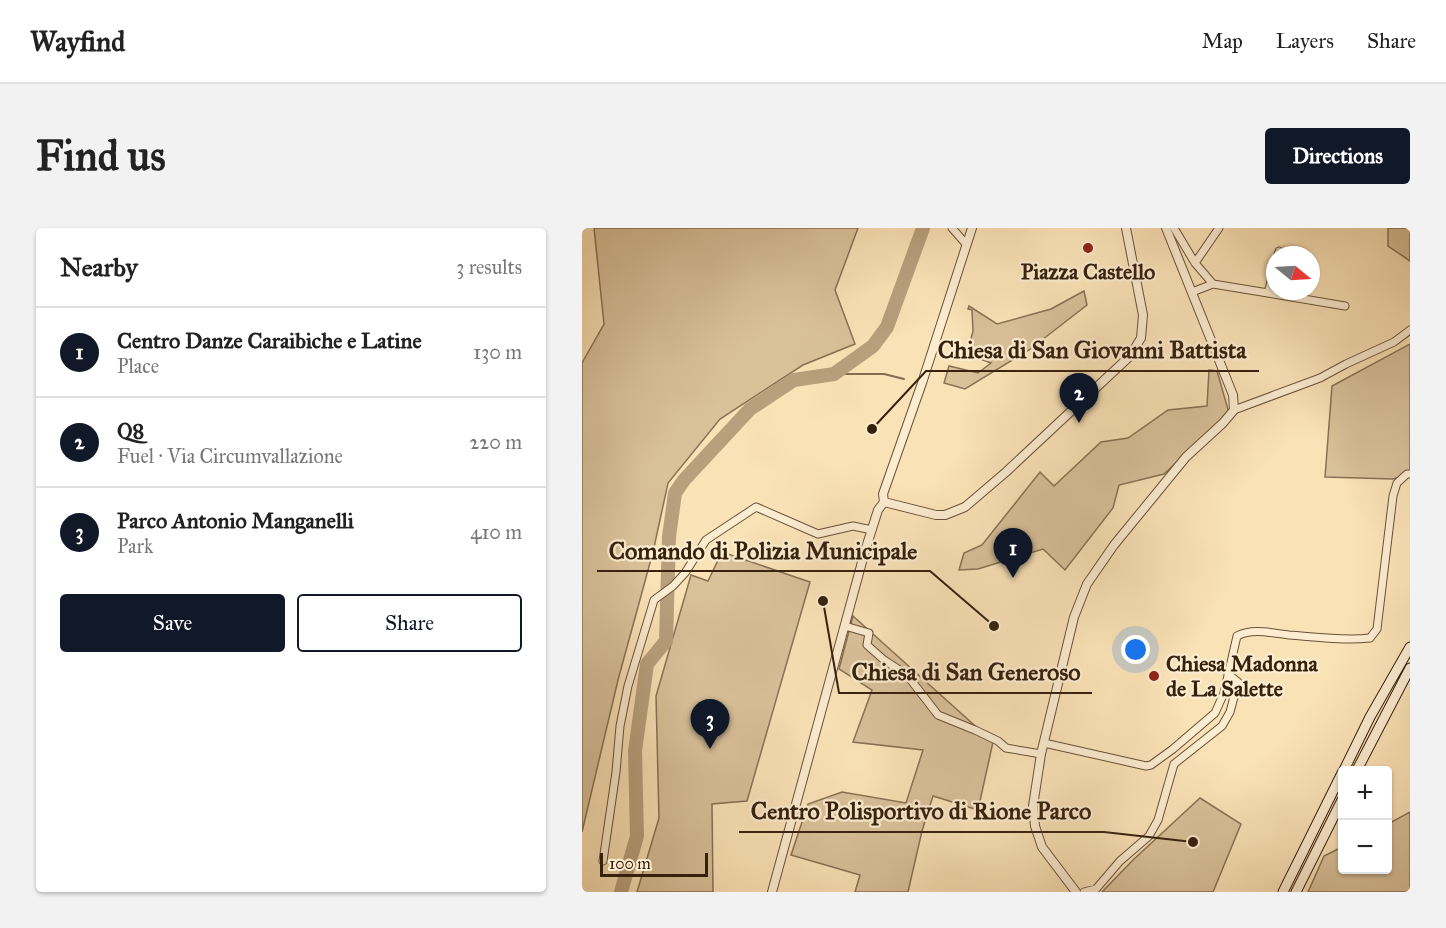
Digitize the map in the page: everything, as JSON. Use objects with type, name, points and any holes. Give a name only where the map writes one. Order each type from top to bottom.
[{"type":"main road","points":[[1346,766],[1370,717],[1410,647]]},
{"type":"main road","points":[[1361,766],[1410,668]]},
{"type":"main road","points":[[1283,892],[1338,782]]},
{"type":"main road","points":[[1296,892],[1338,808]]},
{"type":"street","points":[[952,228],[964,241]]},
{"type":"street","points":[[772,892],[878,510],[884,502],[884,494],[922,383],[964,241],[972,228]]},
{"type":"street","points":[[884,502],[936,515],[945,515],[965,507],[1006,472],[1130,356],[1141,338],[1143,315],[1126,228]]},
{"type":"street","points":[[1166,228],[1233,395],[1234,410]]},
{"type":"street","points":[[1174,228],[1195,263],[1213,284]]},
{"type":"street","points":[[1195,263],[1218,228]]},
{"type":"street","points":[[1192,292],[1213,284],[1266,293]]},
{"type":"street","points":[[1309,300],[1345,306]]},
{"type":"street","points":[[1076,892],[1042,847],[1035,826],[1033,806],[1041,754],[1074,617],[1087,584],[1114,544],[1186,457],[1234,410],[1320,378],[1394,342],[1410,330]]},
{"type":"street","points":[[1044,743],[1146,766],[1151,765],[1215,713],[1224,693],[1237,636],[1248,631],[1326,638],[1370,638],[1377,629],[1393,496],[1397,483],[1410,474]]},
{"type":"street","points":[[603,861],[620,726],[628,686],[654,600],[673,586],[685,573],[706,540],[756,507],[818,534],[854,526],[872,530]]},
{"type":"street","points":[[845,626],[869,633],[867,645],[907,675],[938,716],[998,741],[1006,748],[1041,754]]},
{"type":"street","points":[[1084,892],[1096,889],[1120,861],[1149,836],[1158,820],[1174,764],[1222,726],[1230,712],[1238,681],[1228,674]]},
{"type":"shaded area","points":[[594,228],[858,228],[835,290],[855,344],[803,365],[720,419],[668,483],[653,552],[618,680],[582,832],[582,363],[604,324]]},
{"type":"shaded area","points":[[1388,228],[1410,228],[1410,261],[1388,246]]},
{"type":"shaded area","points":[[1084,291],[1087,305],[1029,350],[965,389],[944,383],[949,366],[978,373],[991,363],[975,357],[976,352],[968,350],[973,331],[972,310],[968,309],[969,306],[997,324],[1051,309]]},
{"type":"shaded area","points":[[1410,344],[1410,474],[1393,479],[1325,477],[1332,386]]},
{"type":"shaded area","points":[[1209,370],[1217,371],[1229,413],[1164,474],[1119,485],[1113,508],[1065,570],[1043,549],[978,569],[959,570],[964,553],[982,545],[1040,472],[1054,486],[1101,442],[1128,438],[1168,410],[1207,406]]},
{"type":"shaded area","points":[[722,552],[810,582],[747,801],[712,804],[713,892],[637,892],[659,818],[656,696],[691,575],[708,581]]},
{"type":"shaded area","points":[[853,616],[993,742],[978,810],[933,796],[922,831],[908,892],[855,892],[860,875],[791,855],[808,804],[842,792],[906,803],[923,750],[853,742],[872,690],[839,669]]},
{"type":"shaded area","points":[[1200,798],[1241,824],[1213,892],[1102,892],[1133,860]]},
{"type":"shaded area","points":[[1410,812],[1410,892],[1308,892],[1324,856],[1338,849],[1338,874],[1392,874],[1392,822]]},
{"type":"waterway","points":[[621,892],[637,836],[635,751],[647,664],[666,641],[669,537],[675,493],[684,480],[750,409],[794,380],[834,374],[873,346],[887,327],[923,228]]},
{"type":"waterway","points":[[834,374],[884,374],[904,379]]},
{"type":"place","name":"Piazza Castello","points":[[1088,248]]},
{"type":"place","name":"Q8","points":[[1079,423]]},
{"type":"place","name":"Chiesa di San Giovanni Battista","points":[[872,429]]},
{"type":"place","name":"Centro Danze Caraibiche e Latine","points":[[1013,578]]},
{"type":"place","name":"Chiesa di San Generoso","points":[[823,601]]},
{"type":"place","name":"Comando di Polizia Municipale","points":[[994,626]]},
{"type":"place","name":"Chiesa Madonna de La Salette","points":[[1154,676]]},
{"type":"place","name":"Parco Antonio Manganelli","points":[[710,749]]},
{"type":"place","name":"Centro Polisportivo di Rione Parco","points":[[1193,842]]}]
